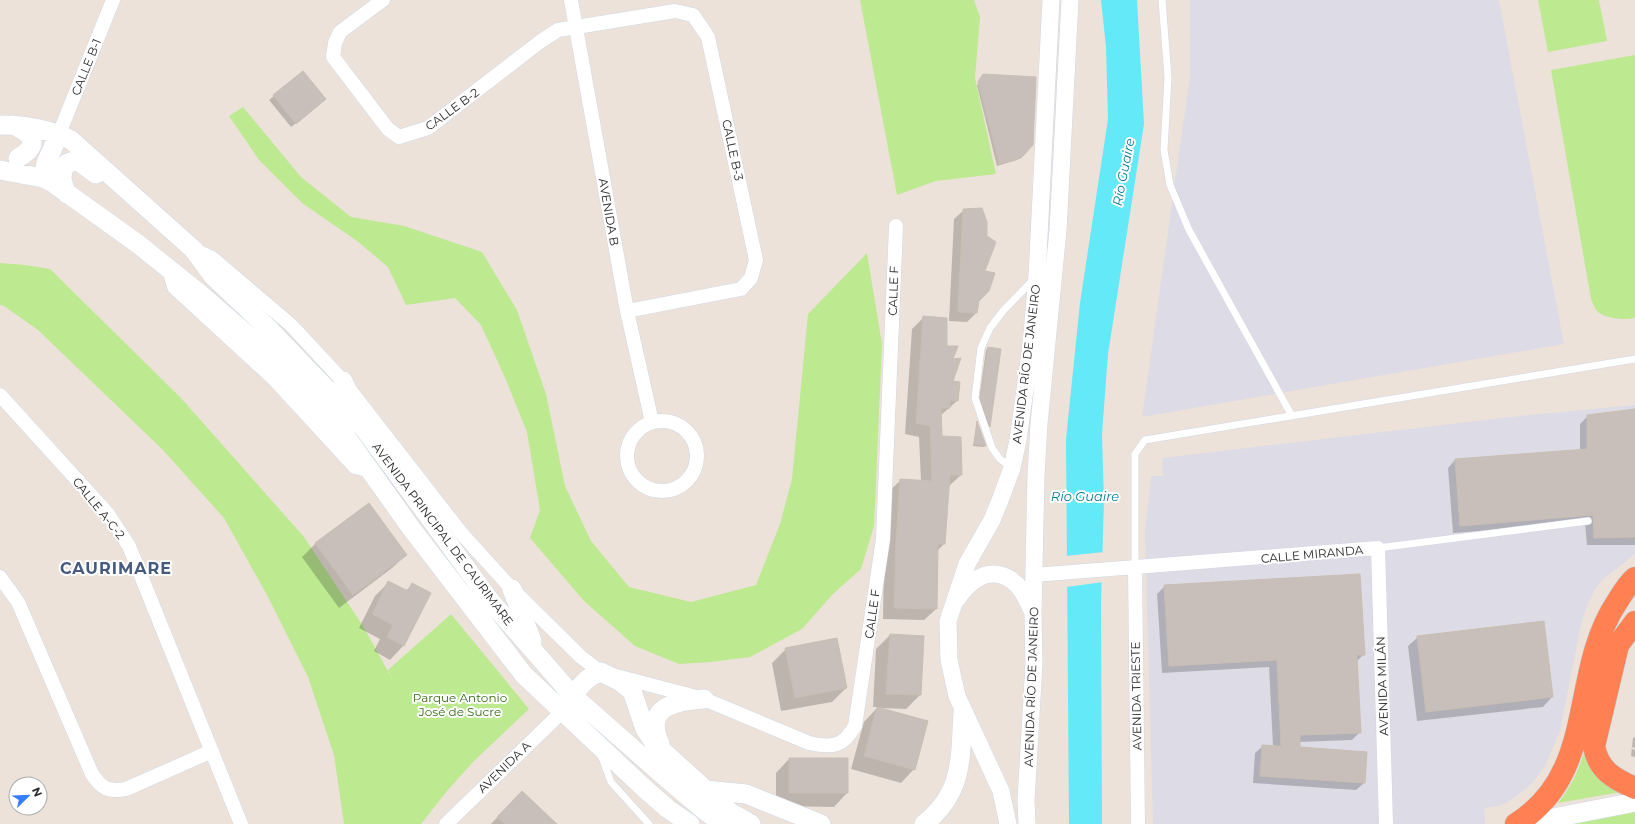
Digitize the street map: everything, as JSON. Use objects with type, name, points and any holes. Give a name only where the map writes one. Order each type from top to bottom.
[{"type":"highway","points":[[1516,824],[1538,808],[1559,781],[1573,751],[1590,668],[1600,637],[1610,613],[1630,582],[1635,578]]},
{"type":"highway","points":[[1635,622],[1618,645],[1594,746],[1596,757],[1606,772],[1618,781],[1635,788]]},
{"type":"main road","name":"AVENIDA PRINCIPAL DE CAURIMARE","points":[[6,125],[41,129],[59,134],[71,140],[193,249],[213,276],[270,330],[363,427],[492,603],[541,660],[568,703],[597,743],[671,816],[690,824]]},
{"type":"main road","points":[[6,125],[23,130],[30,135],[32,139],[32,145],[28,151],[9,158]]},
{"type":"main road","points":[[9,158],[45,170],[59,134]]},
{"type":"main road","points":[[67,194],[61,174],[67,163],[77,160],[103,178],[122,195],[139,201]]},
{"type":"main road","name":"AVENIDA PRINCIPAL DE CAURIMARE","points":[[0,170],[45,170],[53,183],[132,240],[169,269],[258,344],[310,395],[347,438],[416,534],[524,674],[568,703],[723,824]]},
{"type":"main road","points":[[343,381],[363,427]]},
{"type":"main road","points":[[442,536],[444,552],[557,697],[568,703],[588,678],[601,672],[619,681],[632,691],[646,729],[655,744],[730,812],[751,824]]},
{"type":"main road","points":[[512,589],[523,621],[541,660]]},
{"type":"main road","points":[[664,752],[656,730],[658,715],[664,708],[672,703],[704,698]]},
{"type":"main road","points":[[924,824],[941,809],[950,797],[954,786],[960,757],[963,712]]},
{"type":"main road","points":[[705,790],[746,794],[820,824]]},
{"type":"main road","points":[[1523,824],[1635,802]]},
{"type":"street","name":"CALLE B-1","points":[[59,134],[113,0]]},
{"type":"street","name":"CALLE B-2","points":[[382,0],[340,32],[335,44],[333,57],[388,129],[399,137],[428,128],[541,41],[558,30],[575,28]]},
{"type":"street","name":"AVENIDA B","points":[[571,0],[627,311],[652,422]]},
{"type":"street","name":"AVENIDA RÍO DE JANEIRO","points":[[1008,824],[1001,791],[963,712],[957,696],[949,660],[948,621],[966,564],[992,520],[1012,468],[1018,440],[1026,385],[1037,276],[1051,0]]},
{"type":"street","name":"AVENIDA RÍO DE JANEIRO","points":[[1027,824],[1026,801],[1033,684],[1033,613],[1039,424],[1058,230],[1070,0]]},
{"type":"street","name":"CALLE B-3","points":[[575,28],[675,11],[693,15],[708,37],[756,260],[751,278],[742,289],[627,311]]},
{"type":"street","name":"CALLE F","points":[[601,672],[704,698],[809,743],[824,746],[837,745],[849,737],[855,726],[883,539],[896,226]]},
{"type":"street","name":"AVENIDA PRINCIPAL DE CAURIMARE","points":[[193,249],[212,258],[291,325],[343,381],[462,534],[512,589],[566,644],[601,672]]},
{"type":"street","name":"CALLE A-C-2","points":[[0,395],[108,514],[130,546],[242,824]]},
{"type":"street","points":[[667,421],[678,425],[684,429],[694,443],[697,455],[696,467],[690,478],[676,489],[662,492],[646,488],[639,483],[630,472],[627,460],[627,449],[632,438],[640,428],[652,422],[667,421]]},
{"type":"street","name":"CALLE MIRANDA","points":[[1034,576],[1378,548]]},
{"type":"street","name":"AVENIDA MILÁN","points":[[1378,548],[1386,824]]},
{"type":"street","name":"AVENIDA TRIESTE","points":[[1131,569],[1138,824]]},
{"type":"street","points":[[995,574],[1007,578],[1021,588],[1033,613]]},
{"type":"street","points":[[952,606],[963,591],[972,583],[987,575],[1034,576]]},
{"type":"street","points":[[0,577],[18,602],[92,774],[100,785],[113,792],[126,789],[212,751]]},
{"type":"street","name":"AVENIDA A","points":[[446,824],[568,703]]},
{"type":"lane","points":[[1162,0],[1168,77],[1164,150],[1170,185],[1189,230],[1292,416]]},
{"type":"lane","points":[[1012,468],[1000,460],[992,448],[975,398],[981,348],[990,328],[1003,311],[1037,276]]},
{"type":"lane","points":[[1131,569],[1135,454],[1145,440],[1635,359]]},
{"type":"lane","name":"CALLE MIRANDA","points":[[1378,548],[1588,521]]},
{"type":"lane","points":[[597,743],[611,782],[649,824]]},
{"type":"shaded area","points":[[1190,0],[1499,0],[1564,344],[1142,417],[1190,75]]},
{"type":"shaded area","points":[[1635,405],[1635,554],[1601,581],[1594,591],[1581,625],[1560,731],[1545,766],[1534,781],[1522,792],[1508,802],[1497,806],[1484,808],[1485,824],[1153,824],[1145,533],[1151,476],[1163,476],[1162,458],[1519,416]]},
{"type":"green space","points":[[860,0],[974,0],[980,17],[975,78],[996,174],[936,181],[897,195]]},
{"type":"green space","points":[[1538,0],[1599,0],[1607,41],[1548,52]]},
{"type":"green space","points":[[1635,55],[1635,318],[1621,319],[1601,314],[1594,307],[1591,299],[1551,70]]},
{"type":"green space","points":[[243,107],[301,177],[351,217],[404,226],[482,252],[517,310],[546,394],[565,486],[591,541],[629,587],[691,602],[756,585],[780,524],[792,479],[808,314],[867,253],[882,344],[874,526],[861,569],[833,594],[802,629],[750,657],[679,664],[635,646],[584,601],[530,538],[540,510],[527,432],[506,380],[481,325],[455,298],[406,305],[388,267],[357,241],[302,203],[259,160],[229,116]]},
{"type":"green space","name":"Parque Antonio José de Sucre","points":[[0,263],[50,269],[181,398],[304,537],[363,626],[395,684],[388,670],[451,614],[529,709],[474,761],[447,791],[421,824],[344,824],[334,755],[308,677],[268,597],[224,518],[162,449],[38,330],[4,306],[0,305]]},
{"type":"green space","points":[[1589,735],[1621,792],[1558,803],[1570,786],[1578,770]]},
{"type":"green space","points":[[1635,811],[1635,824],[1544,824]]},
{"type":"water","name":"Río Guaire","points":[[1101,0],[1137,0],[1144,124],[1108,354],[1102,434],[1104,500],[1101,603],[1102,824],[1069,824],[1066,439],[1080,303],[1108,119],[1106,47]]},
{"type":"pier","points":[[1104,552],[1104,582],[1066,587],[1065,556]]},
{"type":"building","points":[[303,71],[326,99],[296,124],[273,95]]},
{"type":"building","points":[[983,74],[1036,77],[1033,145],[1021,158],[999,164],[978,82]]},
{"type":"building","points":[[982,208],[987,222],[987,236],[996,242],[985,271],[995,273],[989,291],[979,301],[977,313],[958,312],[963,209]]},
{"type":"building","points":[[923,316],[947,318],[947,346],[958,346],[953,359],[961,358],[953,381],[960,382],[958,401],[950,400],[950,408],[941,408],[942,436],[961,437],[962,475],[950,475],[945,544],[938,544],[937,609],[894,608],[900,479],[932,481],[930,426],[916,423]]},
{"type":"building","points":[[988,347],[1001,349],[990,427],[980,399]]},
{"type":"building","points":[[1635,409],[1635,537],[1594,538],[1593,515],[1460,526],[1455,459],[1587,449],[1587,415]]},
{"type":"building","points":[[977,421],[986,446],[974,444]]},
{"type":"building","points":[[369,503],[407,555],[353,595],[315,543]]},
{"type":"building","points":[[1360,574],[1365,655],[1357,655],[1361,733],[1300,735],[1300,747],[1367,752],[1365,783],[1260,776],[1262,745],[1281,746],[1277,660],[1169,666],[1164,585]]},
{"type":"building","points":[[388,581],[408,591],[412,583],[431,593],[404,646],[387,637],[393,625],[372,614]]},
{"type":"building","points":[[1544,621],[1553,697],[1426,712],[1417,636]]},
{"type":"building","points":[[890,634],[924,636],[921,695],[886,694]]},
{"type":"building","points":[[837,638],[847,688],[795,698],[785,648]]},
{"type":"building","points":[[877,707],[928,721],[915,770],[864,756]]},
{"type":"building","points":[[789,758],[848,758],[848,793],[789,793]]},
{"type":"building","points":[[522,791],[557,824],[505,824],[497,817]]},
{"type":"district","name":"CAURIMARE","points":[[116,568]]}]
